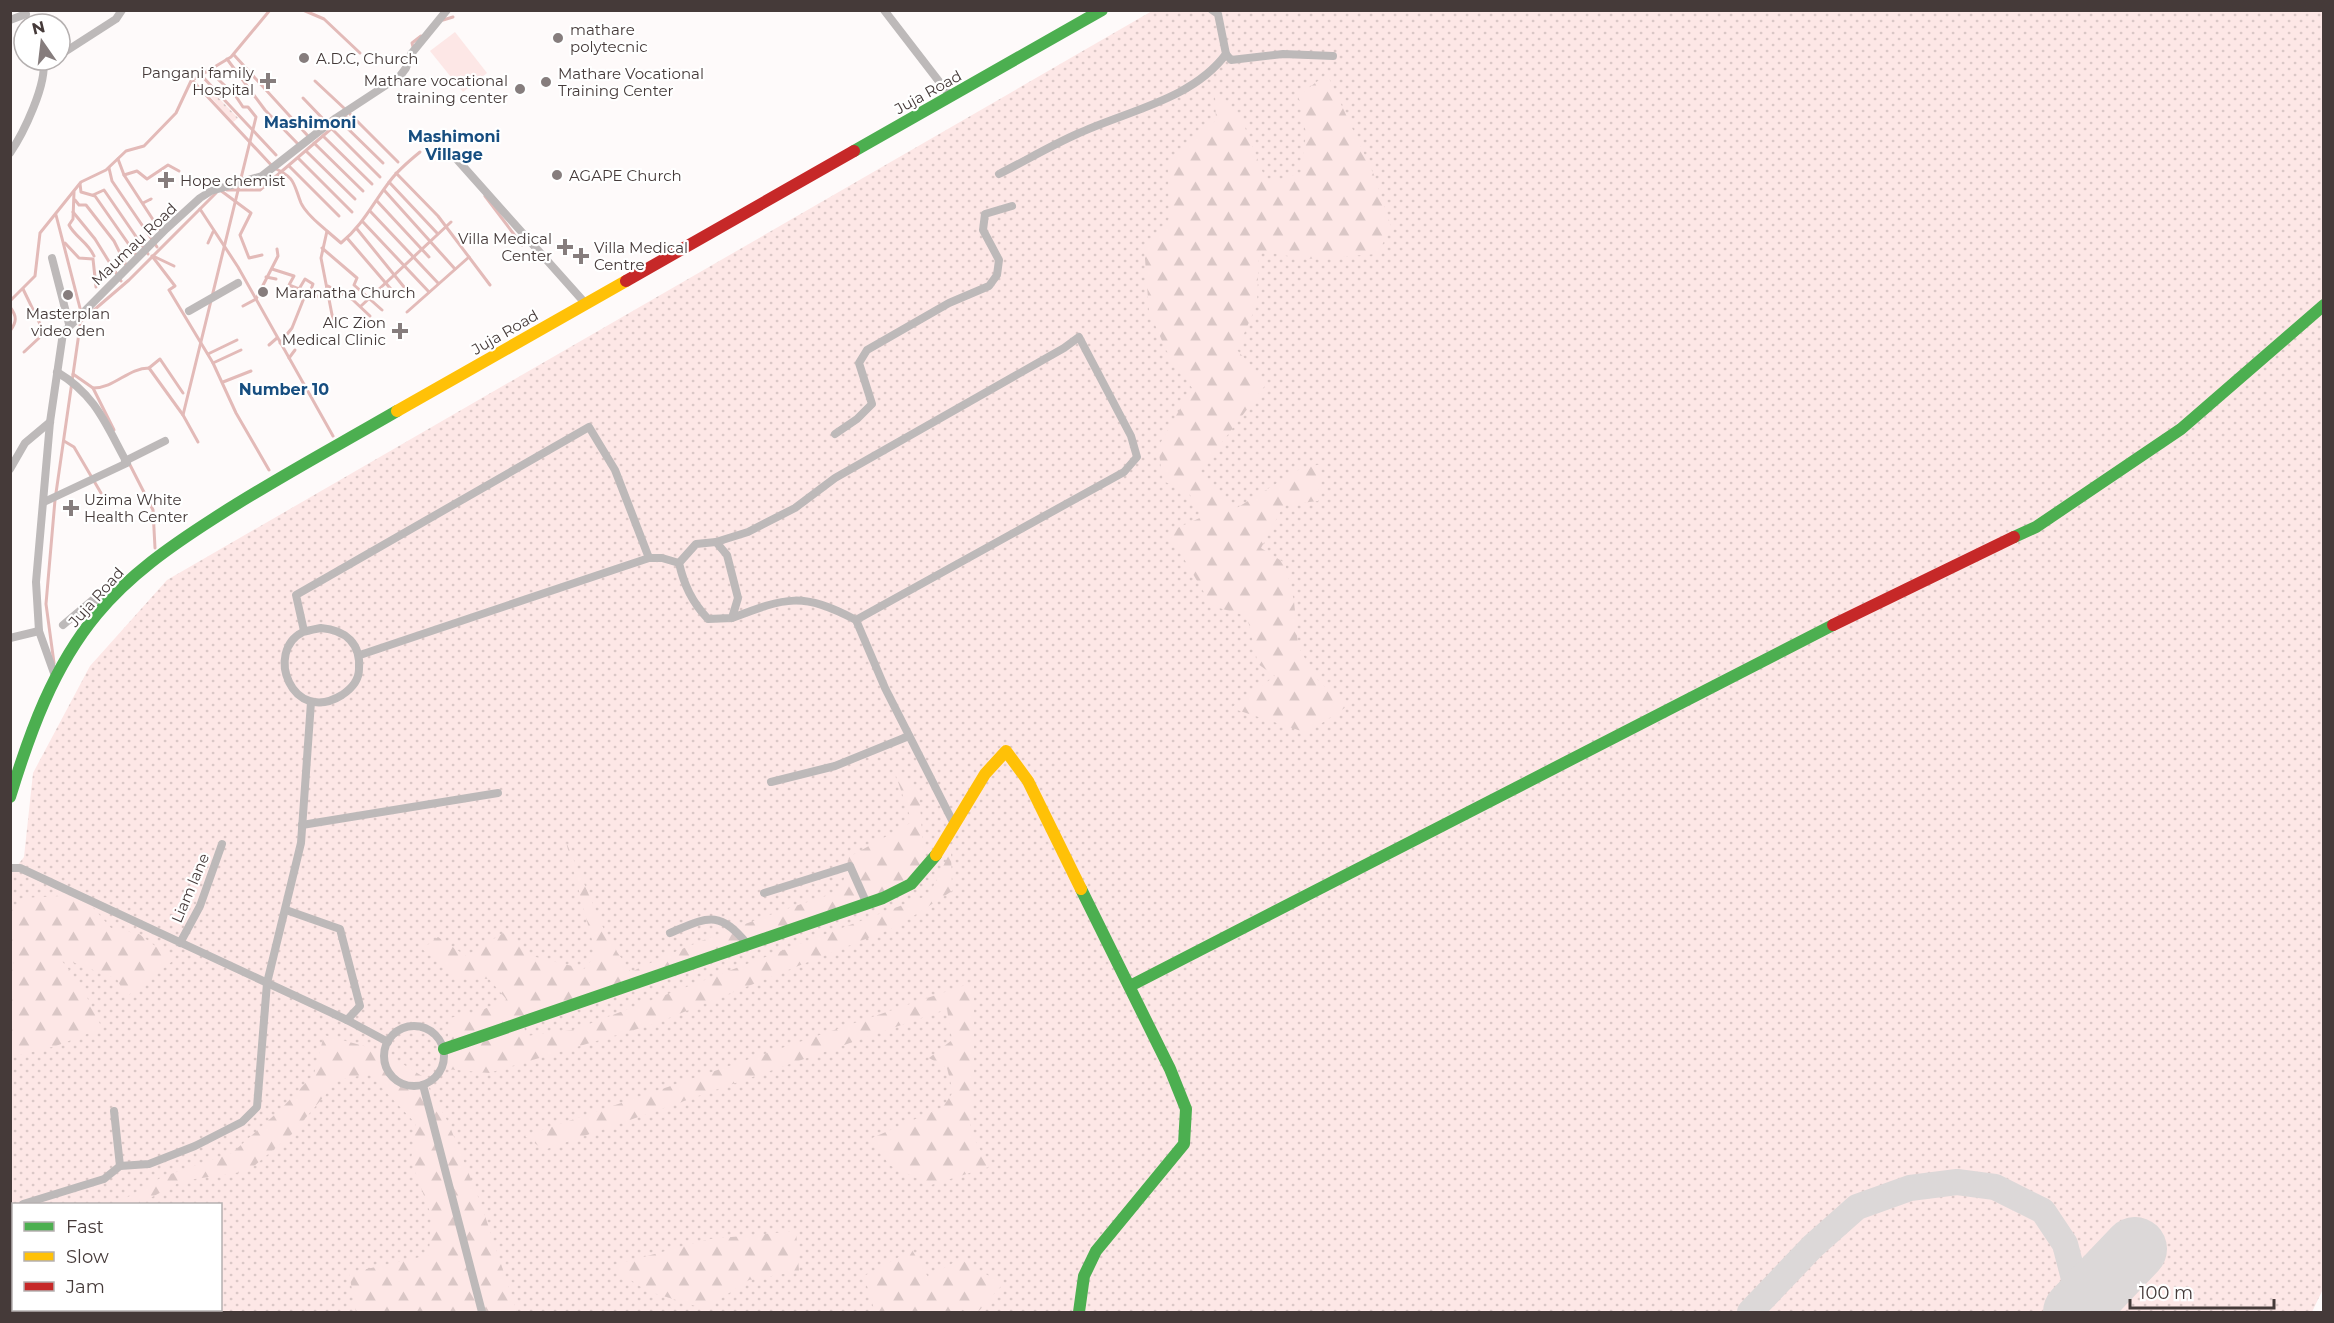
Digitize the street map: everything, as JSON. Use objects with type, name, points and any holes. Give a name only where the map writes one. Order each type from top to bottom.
[{"type":"street","points":[[72,47],[116,19],[122,10]]},
{"type":"street","name":"Maumau Road","points":[[67,327],[200,198],[211,191],[239,185],[262,176],[336,118],[400,76],[411,54],[447,10]]},
{"type":"street","points":[[884,10],[951,97]]},
{"type":"street","name":"Juja Road","points":[[10,796],[14,777],[34,723],[55,676],[86,628],[105,605],[162,552],[328,448],[387,417],[1102,10]]},
{"type":"street","points":[[1218,12],[1226,54],[1231,60],[1283,54],[1333,56]]},
{"type":"street","points":[[999,174],[1078,133],[1137,111],[1190,85],[1216,68],[1226,54]]},
{"type":"street","points":[[10,153],[30,120],[43,72]]},
{"type":"street","points":[[453,155],[585,303]]},
{"type":"street","points":[[835,434],[872,404],[859,363],[867,350],[949,303],[990,286],[997,275],[999,260],[983,230],[985,214],[1012,206]]},
{"type":"street","points":[[52,258],[67,327],[57,372],[50,422],[36,567],[39,631],[55,676]]},
{"type":"street","points":[[189,311],[238,283]]},
{"type":"street","points":[[1130,986],[1848,617],[2036,527],[2181,429],[2324,305]]},
{"type":"street","points":[[679,563],[696,544],[716,542],[748,532],[795,508],[835,478],[1064,348],[1079,337],[1131,436],[1137,457],[1124,472],[856,620]]},
{"type":"street","points":[[57,372],[75,383],[91,398],[125,461]]},
{"type":"street","points":[[10,469],[25,443],[50,422]]},
{"type":"street","points":[[304,631],[296,595],[589,427],[615,470],[649,558]]},
{"type":"street","points":[[44,502],[126,463],[125,461],[165,441]]},
{"type":"street","points":[[716,542],[727,555],[738,598],[732,618]]},
{"type":"street","points":[[360,655],[649,558],[662,558],[679,563]]},
{"type":"street","points":[[679,563],[683,580],[694,603],[708,619],[732,618],[774,602],[799,599],[825,604],[856,620],[909,736],[955,827]]},
{"type":"street","points":[[63,625],[95,598],[105,605]]},
{"type":"street","points":[[321,628],[336,629],[352,640],[360,655],[359,674],[352,688],[339,697],[324,702],[311,702],[293,692],[286,678],[286,660],[290,645],[304,631],[321,628]]},
{"type":"street","points":[[10,638],[39,631]]},
{"type":"street","points":[[26,1203],[104,1179],[120,1166],[149,1164],[195,1146],[242,1122],[257,1107],[267,983],[286,910],[302,825],[311,702]]},
{"type":"street","points":[[771,782],[836,766],[909,736]]},
{"type":"street","points":[[444,1049],[867,904],[911,884],[955,827],[985,774],[998,756],[1006,751],[1028,781],[1130,986],[1186,1109],[1184,1144],[1096,1251],[1084,1276],[1079,1312]]},
{"type":"street","points":[[302,825],[498,793]]},
{"type":"street","name":"Liam lane","points":[[180,943],[201,906],[222,844]]},
{"type":"street","points":[[764,893],[850,866],[867,904]]},
{"type":"street","points":[[10,868],[20,868],[347,1020],[388,1042]]},
{"type":"street","points":[[286,910],[340,929],[360,1006],[347,1020]]},
{"type":"street","points":[[670,933],[705,918],[732,925],[747,945]]},
{"type":"street","points":[[411,1026],[425,1028],[437,1036],[444,1049],[441,1071],[423,1085],[409,1086],[392,1075],[384,1056],[388,1042],[397,1031],[411,1026]]},
{"type":"street","points":[[423,1085],[482,1312]]},
{"type":"street","points":[[114,1111],[120,1166]]},
{"type":"green space","points":[[1152,11],[2323,11],[2324,1287],[2312,1312],[11,1312],[10,875],[24,857],[33,773],[90,666],[167,580]]},
{"type":"green space","points":[[455,32],[487,73],[463,92],[430,51]]},
{"type":"green space","points":[[1327,74],[1374,175],[1391,226],[1378,254],[1306,259],[1259,251],[1257,304],[1237,350],[1267,383],[1198,474],[1235,509],[1300,469],[1321,464],[1318,501],[1284,505],[1261,548],[1285,563],[1294,601],[1298,646],[1316,678],[1346,707],[1307,733],[1231,708],[1275,676],[1258,664],[1247,616],[1212,606],[1168,532],[1202,517],[1189,493],[1163,481],[1158,447],[1192,388],[1166,350],[1149,311],[1144,246],[1169,219],[1168,162],[1216,120],[1215,96],[1242,120],[1267,183],[1301,173],[1306,133],[1298,96]]},
{"type":"green space","points":[[210,89],[238,118],[232,123],[207,92]]},
{"type":"green space","points":[[895,773],[919,790],[925,878],[849,912],[523,1020],[526,1036],[573,1030],[929,895],[951,850],[952,891],[898,926],[654,1024],[489,1073],[446,1069],[449,1018],[474,1013],[507,1000],[489,979],[457,977],[422,949],[438,937],[466,956],[503,933],[536,957],[584,969],[596,955],[566,842],[608,939],[631,972],[735,928],[841,891],[849,857],[912,822]]},
{"type":"green space","points":[[82,895],[111,928],[139,934],[174,960],[126,997],[117,979],[59,957],[82,987],[102,1028],[56,1046],[11,1057],[10,980],[15,957],[11,954],[11,911],[22,898]]},
{"type":"green space","points":[[974,982],[974,1077],[970,1130],[989,1167],[931,1185],[889,1165],[872,1138],[943,1107],[953,1092],[947,1068],[929,1058],[952,1040],[947,1009],[544,1150],[525,1136]]},
{"type":"green space","points":[[324,1035],[382,1051],[422,1076],[448,1122],[481,1204],[517,1312],[356,1312],[349,1273],[429,1255],[431,1215],[411,1160],[416,1124],[369,1074],[338,1080],[291,1135],[248,1171],[182,1181],[141,1203],[118,1203],[162,1177],[232,1153],[280,1110],[314,1074]]},
{"type":"green space","points":[[796,1231],[799,1271],[749,1280],[705,1309],[647,1291],[610,1266],[710,1239]]},
{"type":"green space","points":[[912,1250],[928,1277],[960,1259],[1003,1284],[978,1312],[967,1312],[952,1305],[954,1312],[878,1312],[874,1309],[864,1276]]},
{"type":"waterway","points":[[10,301],[35,276],[40,233],[81,182],[106,170],[126,151],[144,146],[176,113],[191,81],[231,57],[270,10]]},
{"type":"waterway","points":[[303,10],[324,19],[360,53]]},
{"type":"waterway","points":[[443,20],[453,17]]},
{"type":"waterway","points":[[413,47],[412,43],[421,36]]},
{"type":"waterway","points":[[234,55],[308,136]]},
{"type":"waterway","points":[[227,59],[265,110],[298,144]]},
{"type":"waterway","points":[[183,415],[256,117],[248,107],[243,107],[235,95],[208,70]]},
{"type":"waterway","points":[[201,75],[276,155]]},
{"type":"waterway","points":[[192,80],[274,168],[290,178],[303,207],[327,231],[321,258],[334,325]]},
{"type":"waterway","points":[[315,81],[345,109]]},
{"type":"waterway","points":[[303,98],[327,123]]},
{"type":"waterway","points":[[349,113],[398,162]]},
{"type":"waterway","points":[[227,190],[260,190],[346,116]]},
{"type":"waterway","points":[[340,121],[383,163]]},
{"type":"waterway","points":[[332,129],[380,177]]},
{"type":"waterway","points":[[323,136],[372,184]]},
{"type":"waterway","points":[[314,143],[363,191]]},
{"type":"waterway","points":[[306,151],[355,199]]},
{"type":"waterway","points":[[327,231],[341,243],[362,221],[393,177],[420,152]]},
{"type":"waterway","points":[[298,158],[352,212]]},
{"type":"waterway","points":[[118,159],[124,175],[161,232]]},
{"type":"waterway","points":[[124,175],[137,171],[147,179],[168,165],[179,171]]},
{"type":"waterway","points":[[289,166],[339,216]]},
{"type":"waterway","points":[[109,168],[112,181],[157,247]]},
{"type":"waterway","points":[[396,173],[438,216],[490,285]]},
{"type":"waterway","points":[[389,182],[437,233]]},
{"type":"waterway","points":[[80,184],[81,192],[95,196],[137,256]]},
{"type":"waterway","points":[[93,195],[104,190],[148,254]]},
{"type":"waterway","points":[[220,190],[251,213],[240,235],[249,258],[262,255]]},
{"type":"waterway","points":[[384,190],[455,269]]},
{"type":"waterway","points":[[74,192],[73,219],[69,225],[94,256]]},
{"type":"waterway","points":[[80,322],[129,280],[216,193]]},
{"type":"waterway","points":[[485,196],[522,245]]},
{"type":"waterway","points":[[143,203],[151,199]]},
{"type":"waterway","points":[[75,200],[79,205],[86,205],[114,241],[126,265]]},
{"type":"waterway","points":[[377,201],[429,257]]},
{"type":"waterway","points":[[200,209],[238,267],[333,436]]},
{"type":"waterway","points":[[370,211],[438,283]]},
{"type":"waterway","points":[[73,212],[95,239],[121,281]]},
{"type":"waterway","points":[[56,215],[81,312]]},
{"type":"waterway","points":[[363,222],[429,292]]},
{"type":"waterway","points":[[361,306],[451,222]]},
{"type":"waterway","points":[[357,229],[404,287]]},
{"type":"waterway","points":[[208,243],[213,232]]},
{"type":"waterway","points":[[347,238],[396,295]]},
{"type":"waterway","points":[[65,243],[79,258],[93,259],[96,287]]},
{"type":"waterway","points":[[322,248],[357,278],[354,285],[382,310]]},
{"type":"waterway","points":[[256,299],[278,256],[277,249]]},
{"type":"waterway","points":[[152,256],[175,286],[169,290],[213,363],[236,413],[269,470]]},
{"type":"waterway","points":[[153,256],[174,266]]},
{"type":"waterway","points":[[407,312],[469,257]]},
{"type":"waterway","points":[[272,269],[294,276],[289,285],[299,289],[305,279],[313,284],[310,292],[319,297]]},
{"type":"waterway","points":[[266,277],[276,279]]},
{"type":"waterway","points":[[328,286],[353,300],[370,316]]},
{"type":"waterway","points":[[23,289],[40,324],[39,338],[24,352]]},
{"type":"waterway","points":[[280,343],[292,328],[304,298]]},
{"type":"waterway","points":[[243,306],[256,299]]},
{"type":"waterway","points":[[10,307],[15,319],[10,331]]},
{"type":"waterway","points":[[56,493],[81,319]]},
{"type":"waterway","points":[[269,345],[277,338]]},
{"type":"waterway","points":[[208,354],[237,340]]},
{"type":"waterway","points":[[213,363],[241,350]]},
{"type":"waterway","points":[[289,358],[295,350]]},
{"type":"waterway","points":[[149,368],[160,359],[183,393]]},
{"type":"waterway","points":[[93,388],[108,385],[134,371],[149,368],[183,415],[198,442]]},
{"type":"waterway","points":[[223,382],[251,371]]},
{"type":"waterway","points":[[73,374],[93,388],[114,430]]},
{"type":"waterway","points":[[64,441],[74,447],[101,493]]},
{"type":"waterway","points":[[129,463],[153,510],[155,548]]},
{"type":"waterway","points":[[54,663],[46,604],[55,500]]},
{"type":"taxiway","points":[[1750,1312],[1813,1246],[1857,1207],[1910,1188],[1957,1182],[1995,1187],[2043,1211],[2065,1244],[2081,1306]]},
{"type":"runway","points":[[2075,1312],[2135,1249]]},
{"type":"traffic: fast","points":[[854,151],[1102,10]]},
{"type":"traffic: fast","points":[[2014,537],[2036,527],[2181,429],[2324,305]]},
{"type":"traffic: fast","points":[[10,797],[26,748],[55,678],[81,634],[123,586],[166,551],[213,519],[397,411]]},
{"type":"traffic: fast","points":[[1130,986],[1833,625]]},
{"type":"traffic: fast","points":[[444,1049],[883,898],[911,884],[936,855]]},
{"type":"traffic: fast","points":[[1079,1312],[1084,1276],[1096,1251],[1184,1144],[1186,1109],[1170,1069],[1081,889]]},
{"type":"traffic: slow","points":[[397,411],[626,281]]},
{"type":"traffic: slow","points":[[936,855],[985,774],[1006,751],[1028,781],[1081,889]]},
{"type":"traffic: jam","points":[[626,281],[854,151]]},
{"type":"traffic: jam","points":[[1833,625],[2014,537]]},
{"type":"place","name":"mathare polytecnic","points":[[558,38]]},
{"type":"place","name":"A.D.C, Church","points":[[304,58]]},
{"type":"place","name":"Pangani family Hospital","points":[[268,81]]},
{"type":"place","name":"Mathare Vocational Training Center","points":[[546,82]]},
{"type":"place","name":"Mathare vocational training center","points":[[520,89]]},
{"type":"place","name":"AGAPE Church","points":[[557,175]]},
{"type":"place","name":"Hope chemist","points":[[166,180]]},
{"type":"place","name":"Villa Medical Center","points":[[565,247]]},
{"type":"place","name":"Villa Medical Centre","points":[[581,256]]},
{"type":"place","name":"Maranatha Church","points":[[263,292]]},
{"type":"place","name":"Masterplan video den","points":[[68,295]]},
{"type":"place","name":"AIC Zion Medical Clinic","points":[[400,331]]},
{"type":"place","name":"Uzima White Health Center","points":[[71,508]]},
{"type":"district","name":"Mashimoni","points":[[310,122]]},
{"type":"district","name":"Mashimoni Village","points":[[454,145]]},
{"type":"district","name":"Number 10","points":[[284,389]]}]
